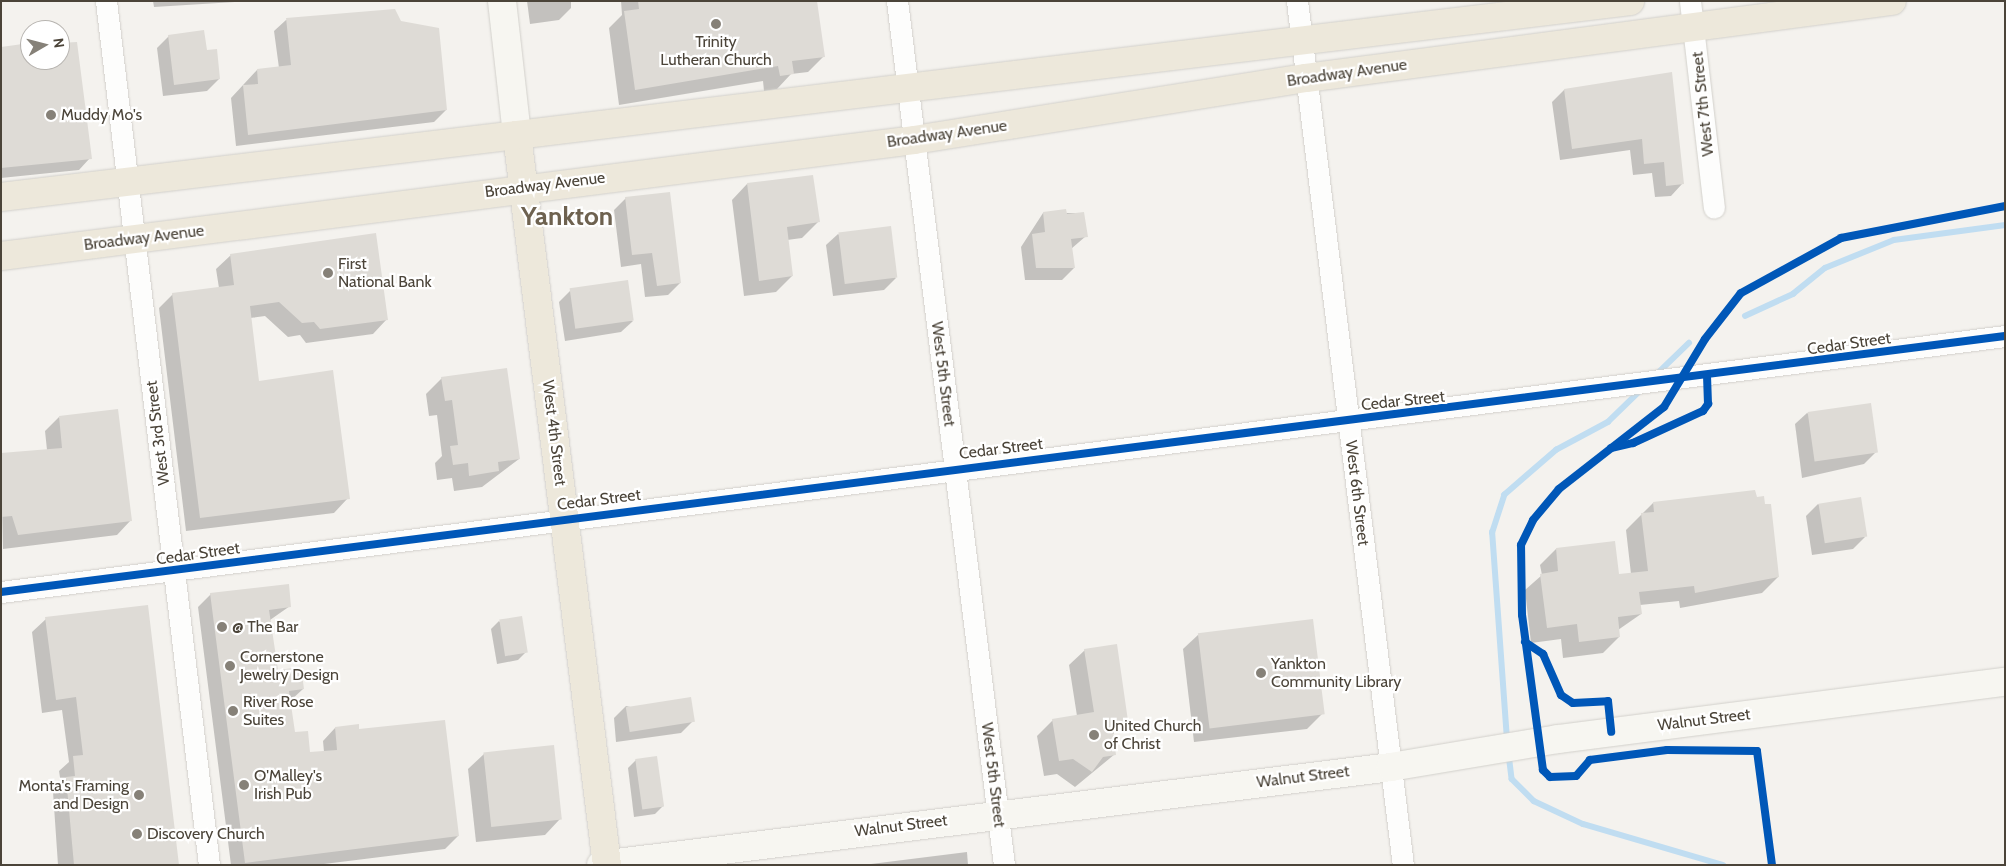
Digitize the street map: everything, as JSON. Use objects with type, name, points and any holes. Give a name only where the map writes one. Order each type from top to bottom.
[{"type":"highway","points":[[1,197],[517,135],[908,91],[1301,40],[1630,1]]},
{"type":"highway","name":"Broadway Avenue","points":[[1,256],[135,240],[524,187],[914,140],[1306,78],[1892,1]]},
{"type":"highway","name":"West 4th Street","points":[[517,135],[565,518],[605,864]]},
{"type":"street","name":"West 3rd Street","points":[[106,1],[209,865]]},
{"type":"street","name":"West 4th Street","points":[[502,1],[517,135]]},
{"type":"street","name":"West 5th Street","points":[[897,1],[1004,865]]},
{"type":"street","name":"West 6th Street","points":[[1297,1],[1403,865]]},
{"type":"street","name":"West 7th Street","points":[[1690,1],[1714,208]]},
{"type":"street","name":"Cedar Street","points":[[1,592],[174,572],[565,518],[1696,379],[2005,336]]},
{"type":"street","name":"Walnut Street","points":[[605,864],[997,814],[1391,767],[1484,749],[2005,682]]},
{"type":"building","points":[[638,1],[817,1],[825,57],[792,61],[794,74],[780,76],[778,66],[635,90],[624,11],[639,9]]},
{"type":"building","points":[[395,9],[401,21],[439,28],[447,110],[248,135],[243,85],[258,84],[257,69],[291,65],[286,18]]},
{"type":"building","points":[[204,30],[207,50],[217,49],[220,79],[174,85],[168,35]]},
{"type":"building","points":[[70,42],[77,42],[92,159],[1,168],[1,47],[20,44],[20,70],[70,70]]},
{"type":"building","points":[[1672,72],[1684,184],[1666,186],[1664,162],[1644,164],[1642,139],[1572,149],[1564,89]]},
{"type":"building","points":[[813,175],[820,222],[787,227],[793,276],[759,281],[747,183]]},
{"type":"building","points":[[670,192],[681,283],[657,286],[652,253],[632,255],[625,197]]},
{"type":"building","points":[[1066,209],[1067,214],[1084,212],[1088,237],[1071,239],[1075,268],[1036,268],[1032,234],[1045,232],[1043,212]]},
{"type":"building","points":[[891,226],[897,278],[845,284],[838,232]]},
{"type":"building","points":[[376,233],[388,320],[320,329],[314,322],[302,323],[279,302],[250,306],[259,381],[333,370],[350,499],[200,518],[172,293],[234,285],[230,254]]},
{"type":"building","points":[[628,280],[634,321],[575,329],[570,288]]},
{"type":"building","points":[[507,368],[520,459],[498,462],[499,471],[469,476],[468,463],[453,465],[450,446],[458,445],[452,400],[445,401],[441,377]]},
{"type":"building","points":[[1871,403],[1878,453],[1815,461],[1808,412]]},
{"type":"building","points":[[118,409],[132,521],[18,535],[12,516],[1,517],[1,453],[62,448],[59,416]]},
{"type":"building","points":[[1755,490],[1757,497],[1764,496],[1765,504],[1771,504],[1779,577],[1695,593],[1694,586],[1639,592],[1642,614],[1618,617],[1620,637],[1579,642],[1577,624],[1547,628],[1540,574],[1558,571],[1556,548],[1615,541],[1619,574],[1648,571],[1641,513],[1654,512],[1653,502]]},
{"type":"building","points":[[1861,497],[1867,537],[1825,543],[1819,504]]},
{"type":"building","points":[[289,584],[291,607],[269,610],[278,670],[301,667],[304,689],[289,691],[295,732],[308,731],[310,752],[337,750],[335,727],[359,724],[359,729],[445,720],[459,836],[245,863],[210,593]]},
{"type":"building","points":[[148,605],[179,865],[74,865],[66,777],[75,776],[73,756],[83,755],[76,697],[56,700],[45,617]]},
{"type":"building","points":[[522,616],[528,653],[505,656],[499,620]]},
{"type":"building","name":"Yankton Community Library","points":[[1313,619],[1325,714],[1210,728],[1198,633]]},
{"type":"building","points":[[1117,644],[1128,721],[1112,723],[1116,755],[1103,757],[1092,772],[1073,759],[1059,761],[1052,719],[1094,712],[1084,649]]},
{"type":"building","points":[[691,697],[695,722],[630,732],[626,707]]},
{"type":"building","points":[[554,745],[562,820],[491,827],[483,752]]},
{"type":"building","points":[[657,756],[664,807],[642,810],[635,759]]},
{"type":"waterway","points":[[1745,316],[1793,294],[1825,268],[1894,240],[2005,225]]},
{"type":"waterway","points":[[1658,373],[1689,343]]},
{"type":"waterway","points":[[1507,740],[1492,533],[1504,495],[1556,450],[1608,422],[1643,388]]},
{"type":"waterway","points":[[1509,754],[1512,779],[1534,801],[1583,824],[1723,865]]},
{"type":"cycle path","points":[[1772,865],[1757,751],[1667,750],[1590,760],[1576,776],[1550,777],[1543,770],[1522,615],[1521,545],[1533,520],[1559,489],[1664,407],[1705,339],[1741,293],[1841,238],[2005,206]]},
{"type":"cycle path","points":[[1,592],[2005,336]]},
{"type":"cycle path","points":[[1611,448],[1633,443],[1703,411],[1708,404],[1707,378]]},
{"type":"cycle path","points":[[1525,642],[1543,654],[1561,695],[1573,703],[1608,701],[1611,732]]},
{"type":"place","name":"Trinity Lutheran Church","points":[[716,24]]},
{"type":"place","name":"Muddy Mo's","points":[[51,115]]},
{"type":"place","name":"First National Bank","points":[[328,273]]},
{"type":"place","name":"@ The Bar","points":[[222,627]]},
{"type":"place","name":"Cornerstone Jewelry Design","points":[[230,666]]},
{"type":"place","name":"Yankton Community Library","points":[[1261,673]]},
{"type":"place","name":"River Rose Suites","points":[[233,711]]},
{"type":"place","name":"United Church of Christ","points":[[1094,735]]},
{"type":"place","name":"O'Malley's Irish Pub","points":[[244,785]]},
{"type":"place","name":"Monta's Framing and Design","points":[[139,795]]},
{"type":"place","name":"Discovery Church","points":[[137,834]]},
{"type":"district","name":"Yankton","points":[[567,217]]}]
